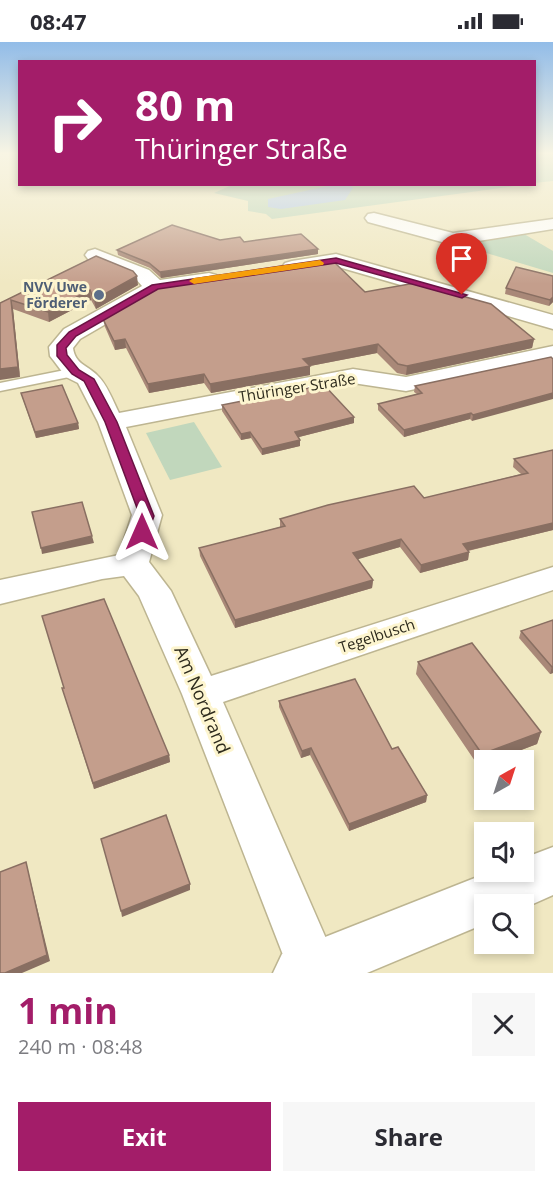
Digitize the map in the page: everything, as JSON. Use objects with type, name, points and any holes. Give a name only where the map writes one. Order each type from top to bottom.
[{"type":"street","points":[[374,218],[453,239],[553,224]]},
{"type":"street","points":[[95,255],[142,274],[155,287]]},
{"type":"street","points":[[268,270],[336,260],[553,322]]},
{"type":"street","points":[[0,592],[102,568],[132,564],[147,516],[111,422],[88,379],[75,372],[62,356],[61,347],[65,341],[72,334],[155,287],[234,275]]},
{"type":"street","name":"Thüringer Straße","points":[[111,422],[353,376],[406,384],[553,353]]},
{"type":"street","name":"Am Nordrand","points":[[132,564],[154,591],[201,694],[307,971]]},
{"type":"street","name":"Tegelbusch","points":[[201,694],[553,578]]},
{"type":"street","points":[[307,971],[553,871]]},
{"type":"lane","points":[[0,387],[75,372]]},
{"type":"green space","points":[[233,197],[431,197],[272,219],[266,214],[248,211],[248,201]]},
{"type":"green space","points":[[519,231],[553,251],[553,273],[453,243]]},
{"type":"green space","points":[[194,422],[222,467],[170,480],[146,433]]},
{"type":"water","points":[[347,197],[345,200],[281,209],[268,207],[268,199]]},
{"type":"building","points":[[172,225],[220,240],[240,237],[244,242],[301,234],[318,249],[160,272],[149,263],[117,250]]},
{"type":"building","points":[[96,256],[133,271],[137,276],[94,300],[90,290],[48,312],[11,300],[18,367],[0,369],[0,303]]},
{"type":"building","points":[[333,261],[365,292],[415,283],[491,304],[534,339],[407,366],[398,364],[378,344],[303,359],[310,366],[210,384],[204,374],[148,384],[125,339],[114,341],[103,319],[161,286]]},
{"type":"building","points":[[516,267],[553,276],[553,297],[550,300],[506,288]]},
{"type":"building","points":[[551,357],[553,359],[553,393],[473,415],[471,413],[404,430],[378,404],[422,393],[415,386]]},
{"type":"building","points":[[62,385],[78,423],[35,432],[21,393]]},
{"type":"building","points":[[324,385],[354,417],[295,432],[300,440],[262,449],[250,432],[241,434],[222,405]]},
{"type":"building","points":[[553,450],[553,523],[463,544],[469,552],[421,565],[401,539],[353,553],[373,580],[235,620],[199,548],[285,526],[280,519],[328,505],[414,486],[424,498],[528,473],[514,459]]},
{"type":"building","points":[[82,502],[92,536],[41,548],[32,512]]},
{"type":"building","points":[[104,599],[169,755],[93,783],[62,688],[64,688],[42,616]]},
{"type":"building","points":[[553,620],[553,667],[552,667],[521,631]]},
{"type":"building","points":[[472,643],[541,732],[493,750],[479,750],[418,662]]},
{"type":"building","points":[[355,679],[392,749],[398,747],[427,795],[349,824],[311,748],[302,751],[279,701]]},
{"type":"building","points":[[166,815],[190,884],[121,911],[101,839]]},
{"type":"building","points":[[26,862],[47,955],[0,973],[0,872]]},
{"type":"slow traffic","points":[[194,281],[320,263]]},
{"type":"place","name":"NVV Uwe Förderer","points":[[99,295]]},
{"type":"route","points":[[142,532],[147,516],[111,422],[88,379],[75,372],[62,356],[61,347],[72,334],[155,287],[336,260],[462,295]]}]
